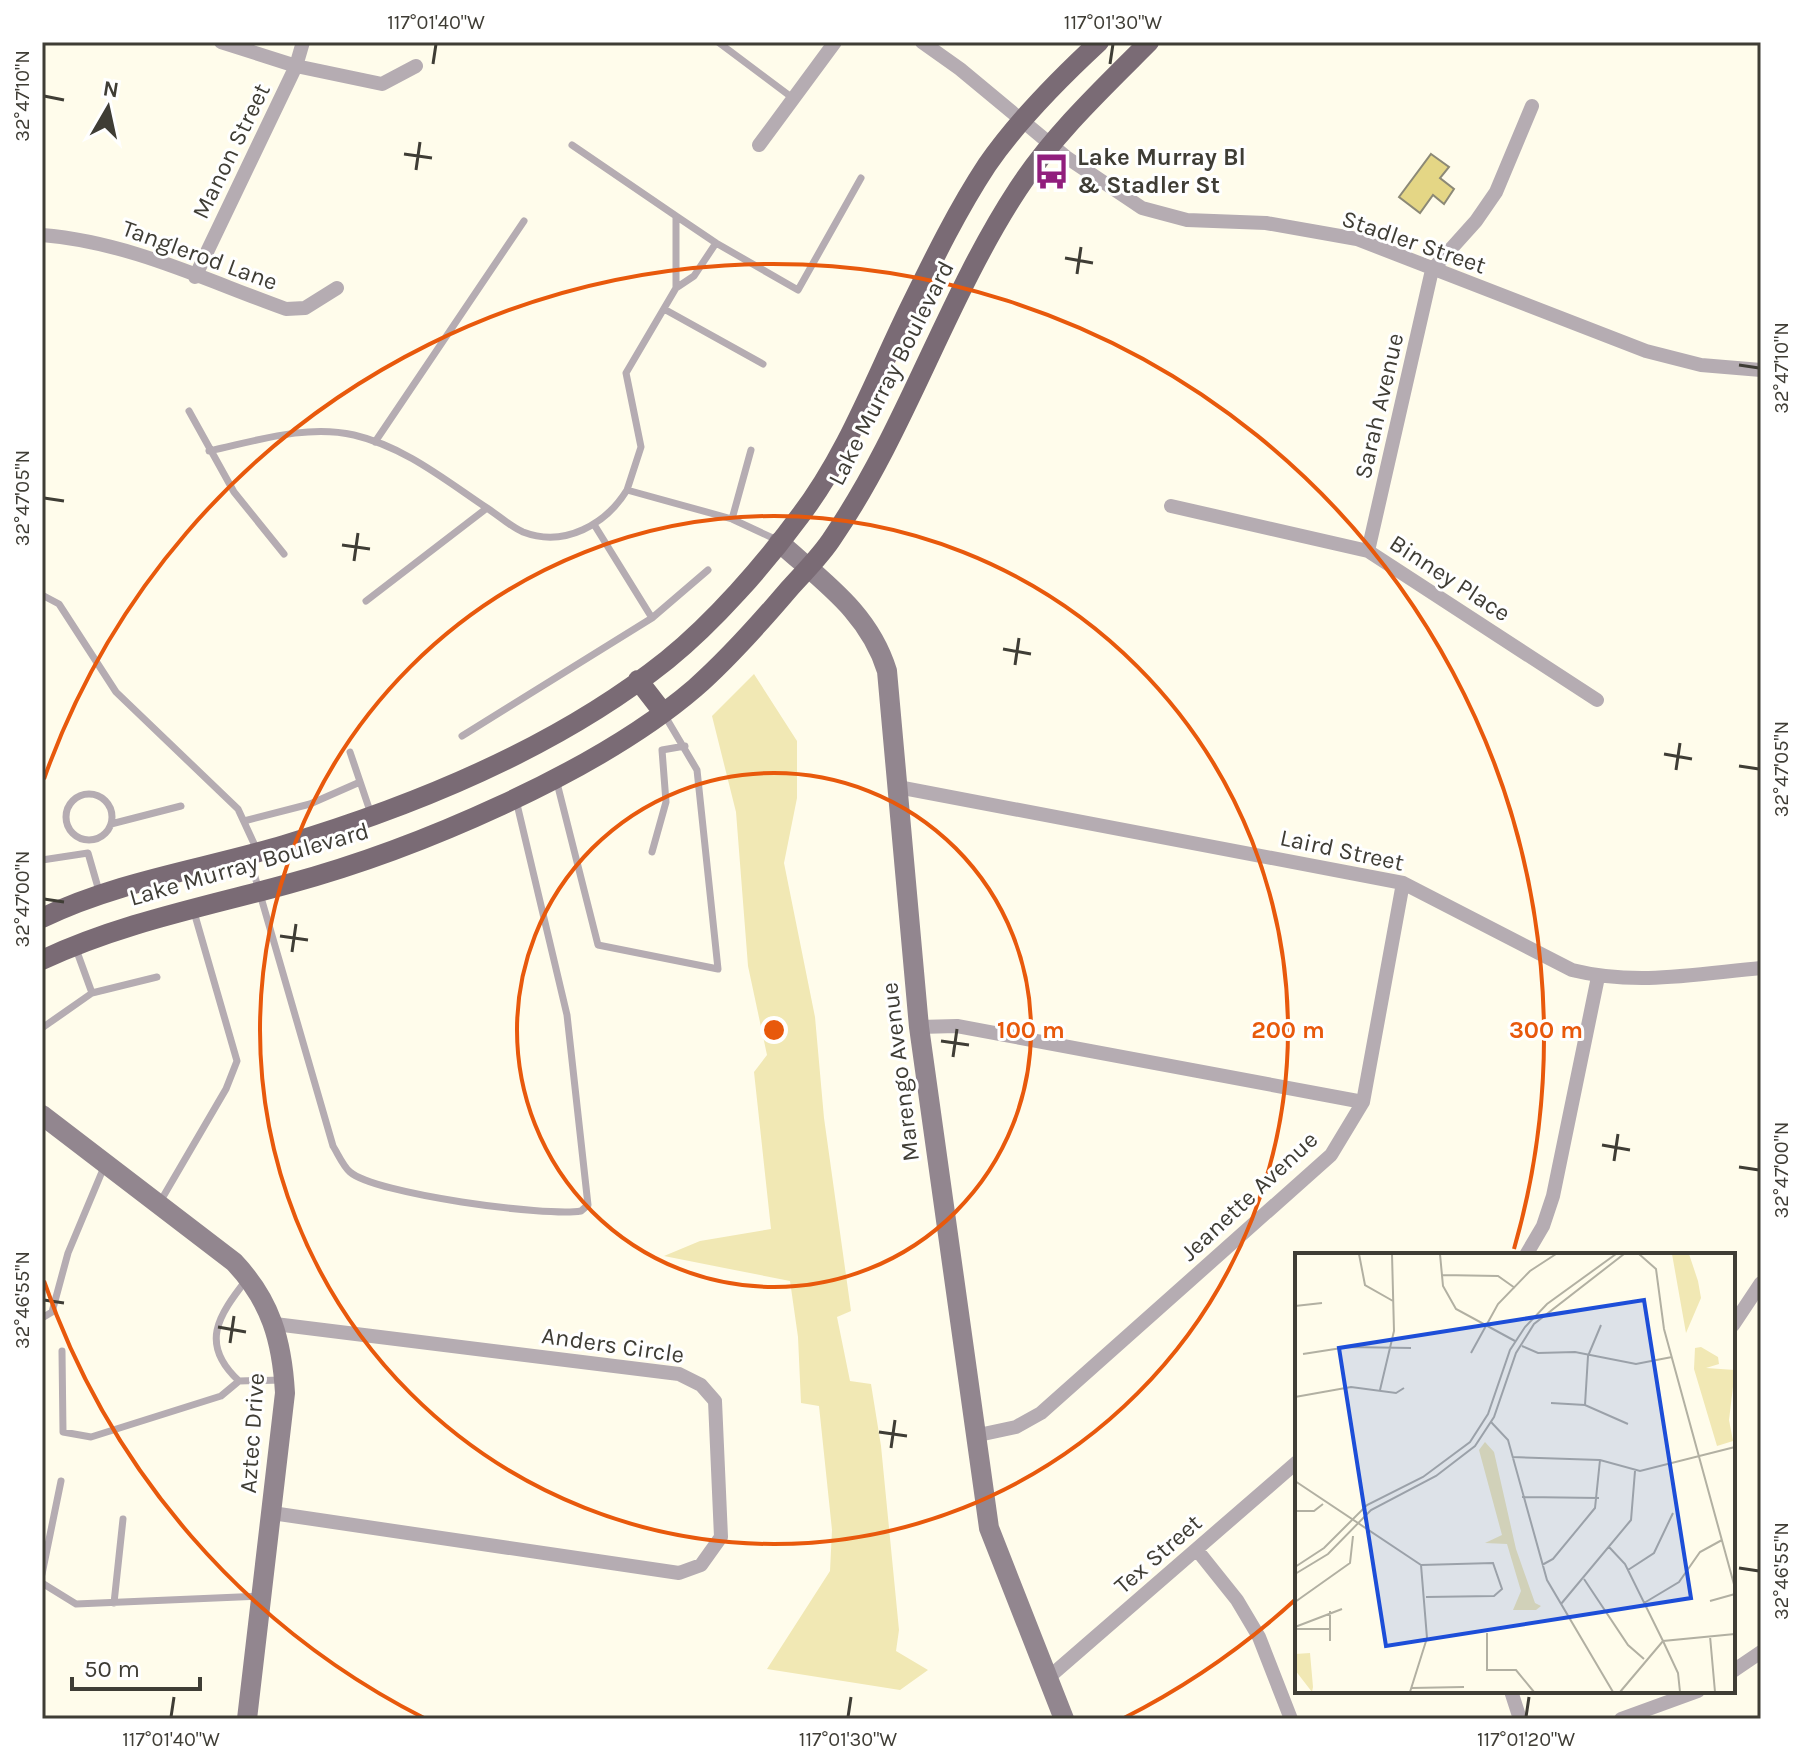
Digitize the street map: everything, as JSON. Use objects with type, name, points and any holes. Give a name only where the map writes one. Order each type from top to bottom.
[{"type":"main road","name":"Lake Murray Boulevard","points":[[42,918],[100,894],[253,853],[371,816],[537,743],[669,659],[740,587],[801,515],[853,430],[937,254],[981,176],[1051,87],[1099,42]]},
{"type":"main road","name":"Lake Murray Boulevard","points":[[42,960],[95,936],[258,892],[378,855],[516,798],[622,739],[694,689],[763,620],[832,540],[888,445],[982,250],[1019,187],[1077,115],[1149,42]]},
{"type":"main road","points":[[638,680],[662,711]]},
{"type":"street","points":[[221,42],[296,66],[382,84],[416,66]]},
{"type":"street","name":"Manon Street","points":[[195,277],[296,66],[303,42]]},
{"type":"street","points":[[759,145],[835,42]]},
{"type":"street","name":"Stadler Street","points":[[922,42],[1052,146],[1142,208],[1187,220],[1266,223],[1357,239],[1646,351],[1701,365],[1761,370]]},
{"type":"street","points":[[1432,270],[1476,221],[1496,192],[1532,106]]},
{"type":"street","name":"Tanglerod Lane","points":[[42,235],[119,247],[286,309],[305,308],[337,288]]},
{"type":"street","name":"Sarah Avenue","points":[[1368,551],[1432,270]]},
{"type":"street","name":"Binney Place","points":[[1171,506],[1368,551],[1597,700]]},
{"type":"street","name":"Marengo Avenue","points":[[779,542],[859,615],[882,655],[890,686],[919,1027],[989,1528],[1064,1719]]},
{"type":"street","name":"Laird Street","points":[[898,787],[1403,883],[1572,970],[1598,977],[1625,980],[1761,968]]},
{"type":"street","name":"Jeanette Avenue","points":[[974,1436],[1016,1427],[1041,1413],[1331,1155],[1363,1102],[1403,883]]},
{"type":"street","points":[[1527,1253],[1543,1226],[1553,1196],[1598,977]]},
{"type":"street","points":[[919,1027],[957,1026],[1363,1102]]},
{"type":"street","name":"Aztec Drive","points":[[42,1115],[218,1249],[249,1278],[275,1324],[284,1379],[263,1596],[247,1719]]},
{"type":"street","points":[[1735,1322],[1761,1283]]},
{"type":"street","name":"Anders Circle","points":[[272,1513],[570,1555],[668,1574],[701,1565],[721,1537],[715,1401],[695,1380],[679,1374],[275,1324]]},
{"type":"street","name":"Tex Street","points":[[1048,1678],[1295,1464]]},
{"type":"street","points":[[1197,1550],[1237,1600],[1259,1637],[1291,1719]]},
{"type":"street","points":[[1735,1670],[1761,1652]]},
{"type":"street","points":[[1512,1693],[1520,1719]]},
{"type":"street","points":[[1621,1719],[1692,1693]]},
{"type":"lane","points":[[718,42],[794,99]]},
{"type":"lane","points":[[572,145],[716,243],[798,290],[861,178]]},
{"type":"lane","points":[[676,216],[676,288]]},
{"type":"lane","points":[[375,442],[524,221]]},
{"type":"lane","points":[[209,451],[300,432],[351,434],[396,448],[524,532],[560,537],[595,526],[617,506],[627,490],[641,447],[626,373],[676,288],[694,276],[716,243]]},
{"type":"lane","points":[[664,309],[763,364]]},
{"type":"lane","points":[[189,411],[234,492],[284,554]]},
{"type":"lane","points":[[732,519],[751,450]]},
{"type":"lane","points":[[627,490],[732,519],[779,542]]},
{"type":"lane","points":[[366,601],[487,508]]},
{"type":"lane","points":[[595,526],[652,618]]},
{"type":"lane","points":[[462,736],[652,618],[708,570]]},
{"type":"lane","points":[[42,595],[59,604],[116,692],[238,809],[253,853],[258,892],[333,1146],[349,1172],[381,1187],[463,1200],[581,1211],[588,1205],[567,1015],[516,798]]},
{"type":"lane","points":[[555,777],[598,945],[718,969],[697,770],[662,711]]},
{"type":"lane","points":[[652,852],[666,802],[662,750],[685,746]]},
{"type":"lane","points":[[350,752],[371,816]]},
{"type":"lane","points":[[244,821],[310,804],[360,782]]},
{"type":"lane","points":[[87,794],[102,798],[110,809],[111,824],[103,836],[88,841],[74,835],[66,823],[67,810],[75,799],[87,794]]},
{"type":"lane","points":[[111,824],[181,806]]},
{"type":"lane","points":[[88,841],[88,853],[100,894]]},
{"type":"lane","points":[[42,860],[88,853]]},
{"type":"lane","points":[[159,1204],[226,1089],[237,1061],[194,909]]},
{"type":"lane","points":[[75,945],[92,993]]},
{"type":"lane","points":[[42,1028],[92,993],[157,977]]},
{"type":"lane","points":[[42,1318],[52,1312],[68,1253],[104,1165]]},
{"type":"lane","points":[[239,1381],[221,1364],[215,1341],[224,1309],[249,1278]]},
{"type":"lane","points":[[62,1351],[63,1432],[91,1437],[221,1396],[239,1381],[284,1379]]},
{"type":"lane","points":[[42,1574],[61,1481]]},
{"type":"lane","points":[[114,1603],[123,1519]]},
{"type":"lane","points":[[42,1583],[76,1604],[263,1596]]},
{"type":"shaded area","points":[[754,674],[797,741],[797,798],[784,863],[815,1017],[824,1118],[851,1311],[837,1317],[850,1381],[871,1384],[881,1446],[899,1630],[896,1651],[928,1670],[900,1690],[767,1669],[830,1571],[832,1530],[819,1406],[801,1403],[798,1337],[790,1281],[664,1256],[700,1241],[771,1229],[754,1072],[767,1055],[748,966],[736,812],[712,716]]},
{"type":"building","points":[[1431,154],[1449,167],[1440,178],[1454,189],[1444,204],[1433,195],[1420,213],[1399,197]]},
{"type":"place","name":"Lake Murray Bl & Stadler St","points":[[1051,171]]}]
